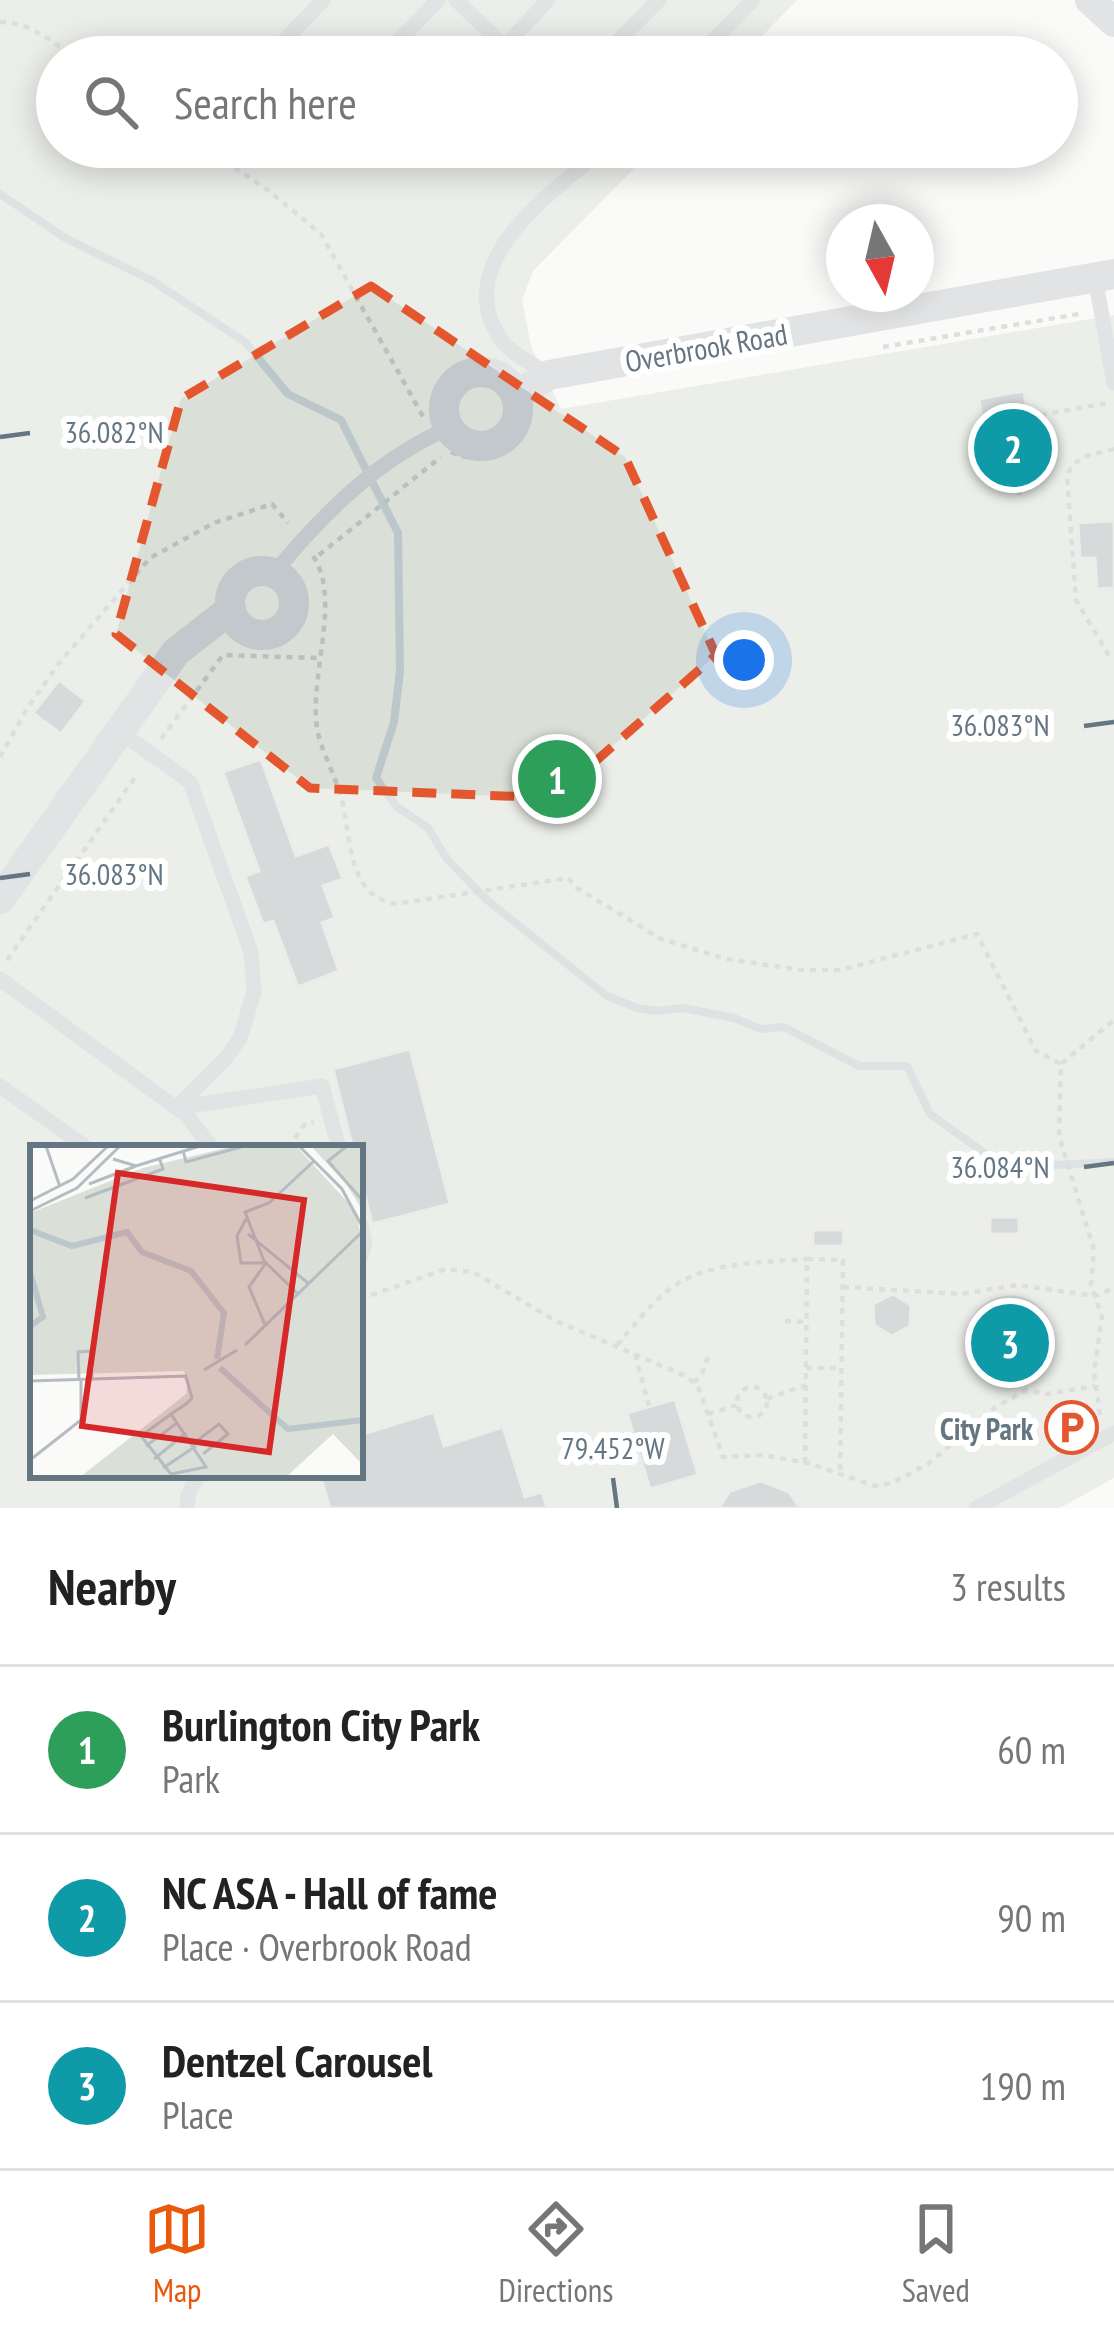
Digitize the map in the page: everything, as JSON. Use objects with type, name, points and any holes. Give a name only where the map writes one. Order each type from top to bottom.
[{"type":"street","points":[[1090,0],[1114,22]]},
{"type":"street","name":"Overbrook Road","points":[[525,403],[549,375],[1105,276]]},
{"type":"street","points":[[488,373],[509,385],[525,403],[511,430],[491,445],[467,444],[441,432],[447,393],[464,375],[488,373]]},
{"type":"street","points":[[274,573],[290,587],[293,608],[283,627],[252,633],[238,624],[231,609],[233,590],[246,575],[274,573]]},
{"type":"street","points":[[0,899],[176,652],[231,609]]},
{"type":"lane","points":[[288,36],[323,0]]},
{"type":"lane","points":[[403,36],[438,0]]},
{"type":"lane","points":[[456,0],[494,36]]},
{"type":"lane","points":[[522,36],[548,0]]},
{"type":"lane","points":[[623,36],[659,0]]},
{"type":"lane","points":[[718,36],[754,0]]},
{"type":"lane","points":[[549,375],[505,344],[490,314],[486,282],[496,256],[526,216],[580,168]]},
{"type":"lane","points":[[1105,276],[1101,310],[1114,383]]},
{"type":"lane","points":[[274,573],[350,491],[411,446],[441,432]]},
{"type":"lane","points":[[119,731],[190,782],[253,968],[254,992],[240,1038],[176,1108]]},
{"type":"lane","points":[[0,976],[176,1108],[209,1145]]},
{"type":"lane","points":[[0,1086],[83,1145]]},
{"type":"lane","points":[[176,1108],[322,1086],[338,1145]]},
{"type":"lane","points":[[976,1508],[1109,1436]]},
{"type":"lane","points":[[187,1508],[196,1478]]},
{"type":"path","points":[[0,22],[16,22],[41,36]]},
{"type":"path","points":[[236,168],[321,234],[441,432]]},
{"type":"path","points":[[865,350],[1101,310]]},
{"type":"path","points":[[1029,417],[1114,402]]},
{"type":"path","points":[[315,559],[448,451],[464,458],[494,457],[518,440],[525,403]]},
{"type":"path","points":[[1114,449],[1083,456],[1070,465],[1067,477],[1076,600],[1114,657]]},
{"type":"path","points":[[0,757],[59,663],[150,558],[214,523],[272,504],[315,559],[326,597],[317,658],[317,730],[343,802],[358,876],[373,897],[395,904],[568,878],[661,939],[727,959],[801,970],[840,970],[977,934],[1036,1052],[1061,1064]]},
{"type":"path","points":[[0,976],[224,655],[317,658]]},
{"type":"path","points":[[1109,1436],[1094,1372],[1102,1317],[1091,1286],[1094,1250],[1059,1136],[1061,1064],[1114,1020]]},
{"type":"path","points":[[290,1145],[304,1125],[331,1118]]},
{"type":"path","points":[[805,1463],[807,1259]]},
{"type":"path","points":[[616,1346],[681,1281],[746,1264],[843,1260],[840,1474]]},
{"type":"path","points":[[363,1298],[446,1269],[473,1272],[556,1321],[694,1383],[722,1457],[763,1455],[875,1486],[892,1483],[928,1464],[992,1410],[1026,1390],[1046,1394],[1096,1386]]},
{"type":"path","points":[[843,1287],[961,1294],[1018,1285],[1095,1295],[1114,1288]]},
{"type":"path","points":[[785,1322],[807,1322]]},
{"type":"path","points":[[694,1383],[709,1353]]},
{"type":"path","points":[[634,1354],[649,1406]]},
{"type":"path","points":[[806,1368],[842,1368]]},
{"type":"path","points":[[767,1400],[806,1384]]},
{"type":"path","points":[[750,1387],[762,1391],[767,1400],[763,1412],[755,1416],[746,1415],[738,1404],[742,1391],[750,1387]]},
{"type":"path","points":[[708,1414],[738,1404]]},
{"type":"highlighted area","points":[[371,286],[625,457],[716,655],[554,798],[310,788],[116,634],[181,399]]},
{"type":"shaded area","points":[[0,0],[797,0],[762,36],[36,36],[36,168],[634,168],[533,271],[522,300],[531,346],[561,409],[1114,315],[1114,1478],[1060,1508],[0,1508]]},
{"type":"building","points":[[1024,391],[1033,445],[1050,456],[1020,498],[977,467],[988,452],[979,399]]},
{"type":"building","points":[[1114,521],[1114,588],[1097,589],[1095,558],[1080,558],[1078,523]]},
{"type":"building","points":[[59,680],[86,701],[61,734],[33,713]]},
{"type":"building","points":[[261,759],[296,856],[329,844],[343,879],[323,886],[335,918],[322,923],[339,971],[298,987],[273,921],[263,924],[245,876],[259,871],[223,772]]},
{"type":"building","points":[[410,1049],[450,1204],[372,1224],[363,1187],[363,1145],[352,1145],[333,1069]]},
{"type":"building","points":[[990,1217],[1019,1217],[1019,1234],[990,1234]]},
{"type":"building","points":[[813,1230],[844,1230],[843,1246],[813,1246]]},
{"type":"building","points":[[893,1294],[911,1305],[910,1326],[892,1336],[874,1325],[873,1304]]},
{"type":"building","points":[[1010,1294],[1027,1297],[1042,1307],[1052,1322],[1052,1356],[1042,1371],[1027,1381],[1010,1384],[993,1381],[978,1371],[968,1356],[965,1339],[968,1322],[978,1307],[993,1297]]},
{"type":"building","points":[[675,1399],[698,1475],[650,1489],[627,1413]]},
{"type":"building","points":[[434,1412],[444,1446],[503,1427],[525,1497],[542,1492],[547,1508],[330,1508],[321,1478],[363,1478],[363,1434]]},
{"type":"building","points":[[761,1481],[789,1492],[800,1508],[719,1508],[730,1491]]},
{"type":"waterway","points":[[0,194],[65,238],[153,281],[245,342],[288,394],[341,420],[398,533],[400,671],[394,722],[376,778],[396,806],[428,828],[447,859],[487,900],[607,996],[637,1008],[683,1008],[734,1018],[761,1029],[784,1027],[859,1066],[907,1066],[930,1114],[1014,1174],[1055,1165],[1114,1162]]},
{"type":"place","name":"NC ASA - Hall of fame","points":[[1013,448]]},
{"type":"place","name":"Burlington City Park","points":[[557,779]]},
{"type":"place","name":"Dentzel Carousel","points":[[1010,1343]]},
{"type":"place","name":"City Park","points":[[1072,1428]]}]
